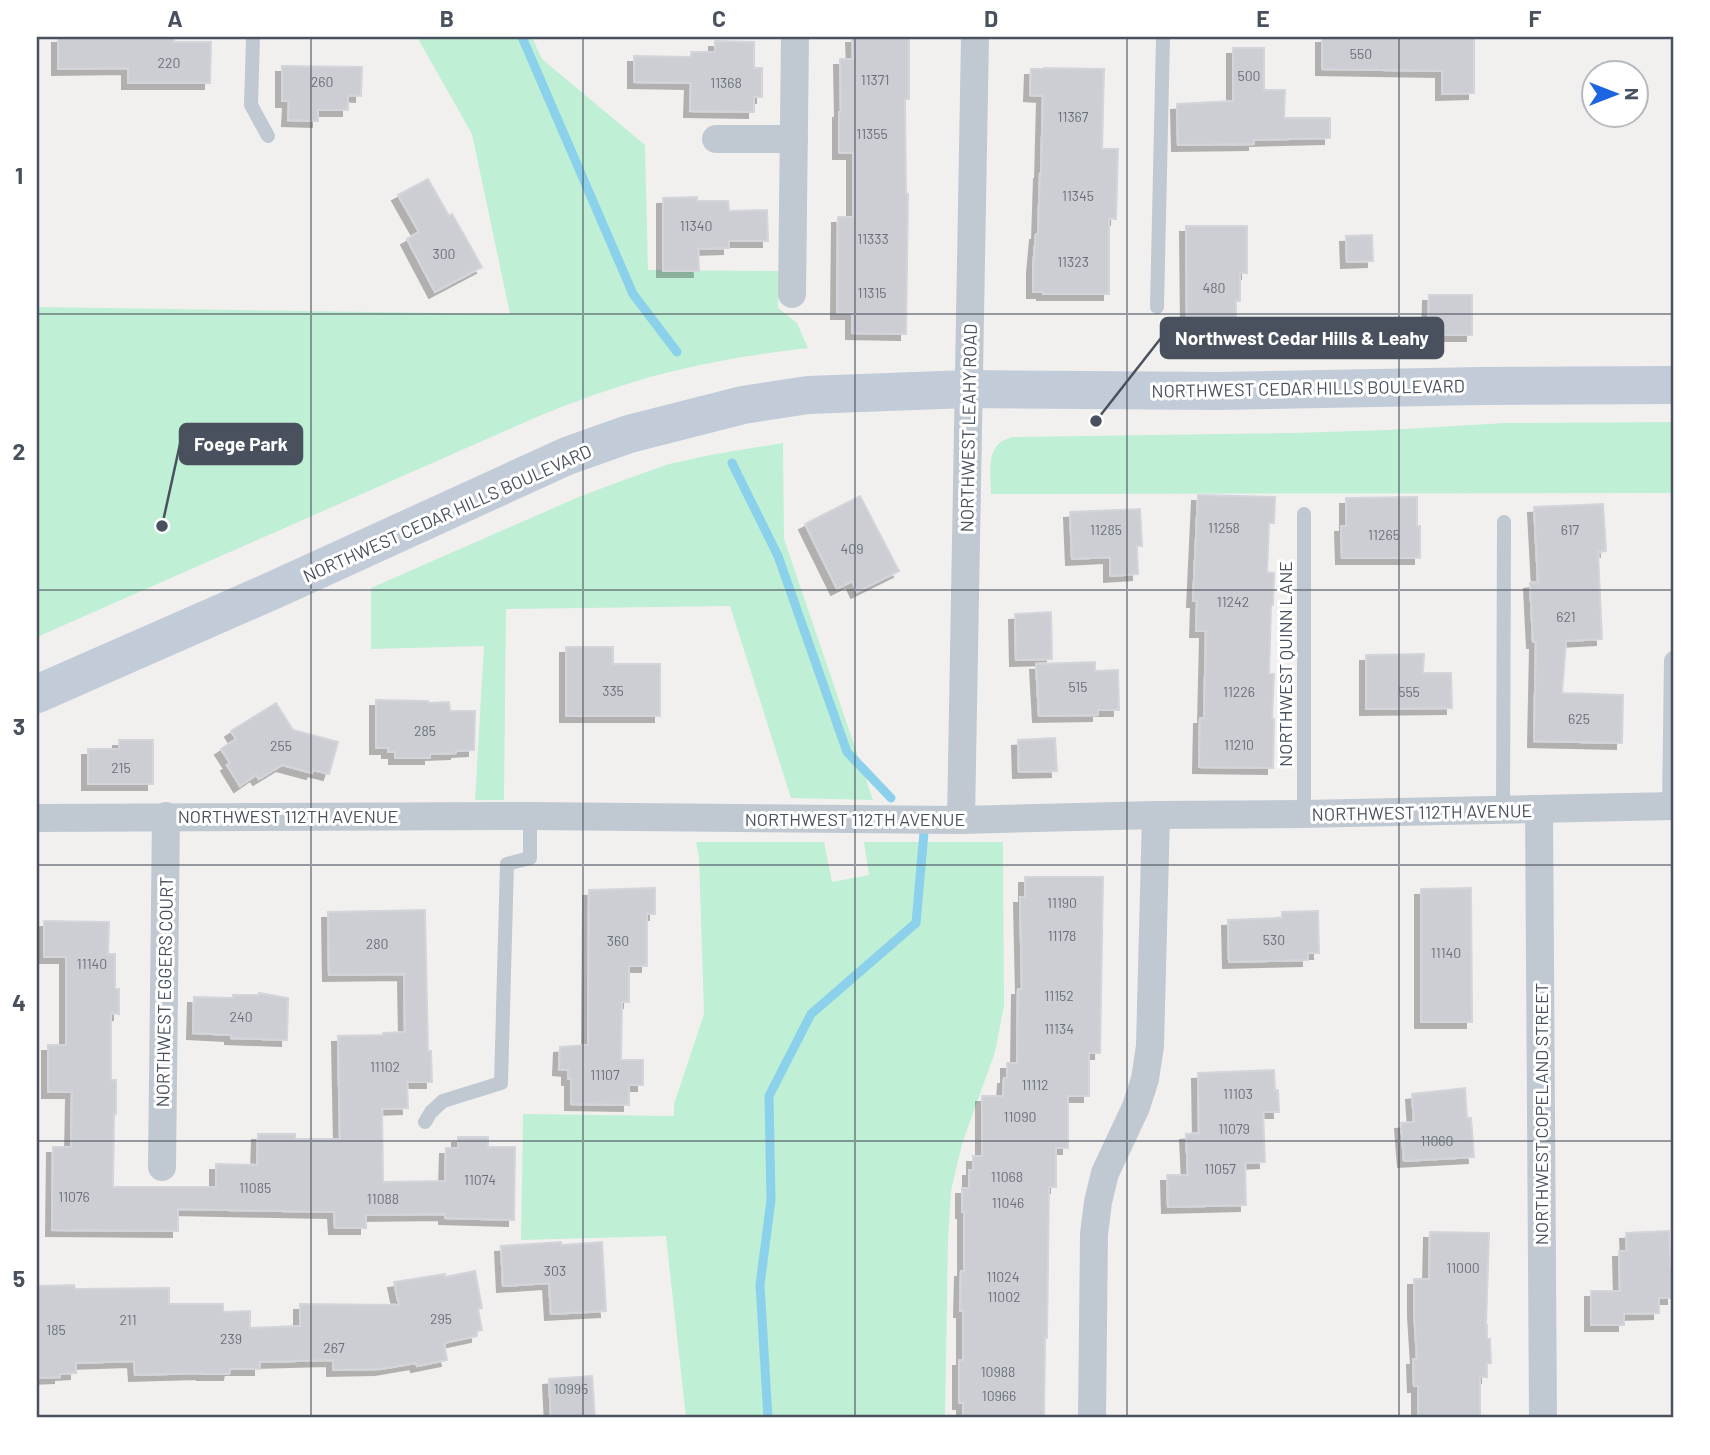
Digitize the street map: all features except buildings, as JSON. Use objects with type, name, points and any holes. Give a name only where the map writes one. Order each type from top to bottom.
[{"type":"main road","name":"NORTHWEST CEDAR HILLS BOULEVARD","points":[[37,694],[276,589],[567,456],[629,435],[743,405],[808,395],[968,389],[1219,391],[1673,385]]},
{"type":"street","points":[[792,294],[795,37]]},
{"type":"street","name":"NORTHWEST LEAHY ROAD","points":[[961,820],[975,37]]},
{"type":"street","points":[[716,139],[794,139]]},
{"type":"street","name":"NORTHWEST 112TH AVENUE","points":[[37,818],[961,820],[1671,806]]},
{"type":"street","name":"NORTHWEST COPELAND STREET","points":[[1539,809],[1543,1418]]},
{"type":"street","points":[[1092,1418],[1094,1234],[1098,1202],[1105,1173],[1136,1107],[1145,1079],[1150,1046],[1156,815]]},
{"type":"street","name":"NORTHWEST EGGERS COURT","points":[[162,1167],[166,817]]},
{"type":"lane","points":[[253,37],[251,105],[268,136]]},
{"type":"lane","points":[[1157,307],[1163,37]]},
{"type":"lane","name":"NORTHWEST QUINN LANE","points":[[1304,514],[1304,814]]},
{"type":"lane","points":[[1503,810],[1504,522]]},
{"type":"lane","points":[[1671,806],[1673,658]]},
{"type":"lane","points":[[425,1122],[443,1101],[501,1083],[507,864],[530,858],[530,817]]},
{"type":"green space","points":[[417,37],[532,37],[542,59],[645,145],[648,270],[779,271],[778,308],[797,323],[808,348],[689,367],[580,400],[37,637],[37,307],[510,314],[472,134]]},
{"type":"green space","points":[[1673,422],[1673,493],[991,494],[990,466],[993,452],[1002,441],[1012,437],[1294,433],[1505,423]]},
{"type":"green space","points":[[783,443],[784,539],[873,800],[791,798],[730,606],[506,609],[504,800],[475,800],[484,646],[371,649],[371,588],[581,496],[669,464]]},
{"type":"green space","points":[[696,842],[824,842],[832,882],[869,875],[864,842],[1003,842],[1004,1006],[995,1052],[962,1144],[951,1191],[945,1418],[686,1418],[666,1236],[521,1240],[523,1114],[674,1116],[674,1104],[704,1014],[699,857]]},
{"type":"waterway","points":[[522,37],[633,294],[677,352]]},
{"type":"waterway","points":[[732,463],[778,556],[847,752],[891,798]]},
{"type":"waterway","points":[[768,1418],[760,1285],[771,1200],[769,1096],[811,1014],[916,923],[924,832]]},
{"type":"place","name":"Northwest Cedar Hills & Leahy","points":[[1096,421]]},
{"type":"place","name":"Foege Park","points":[[162,526]]}]
